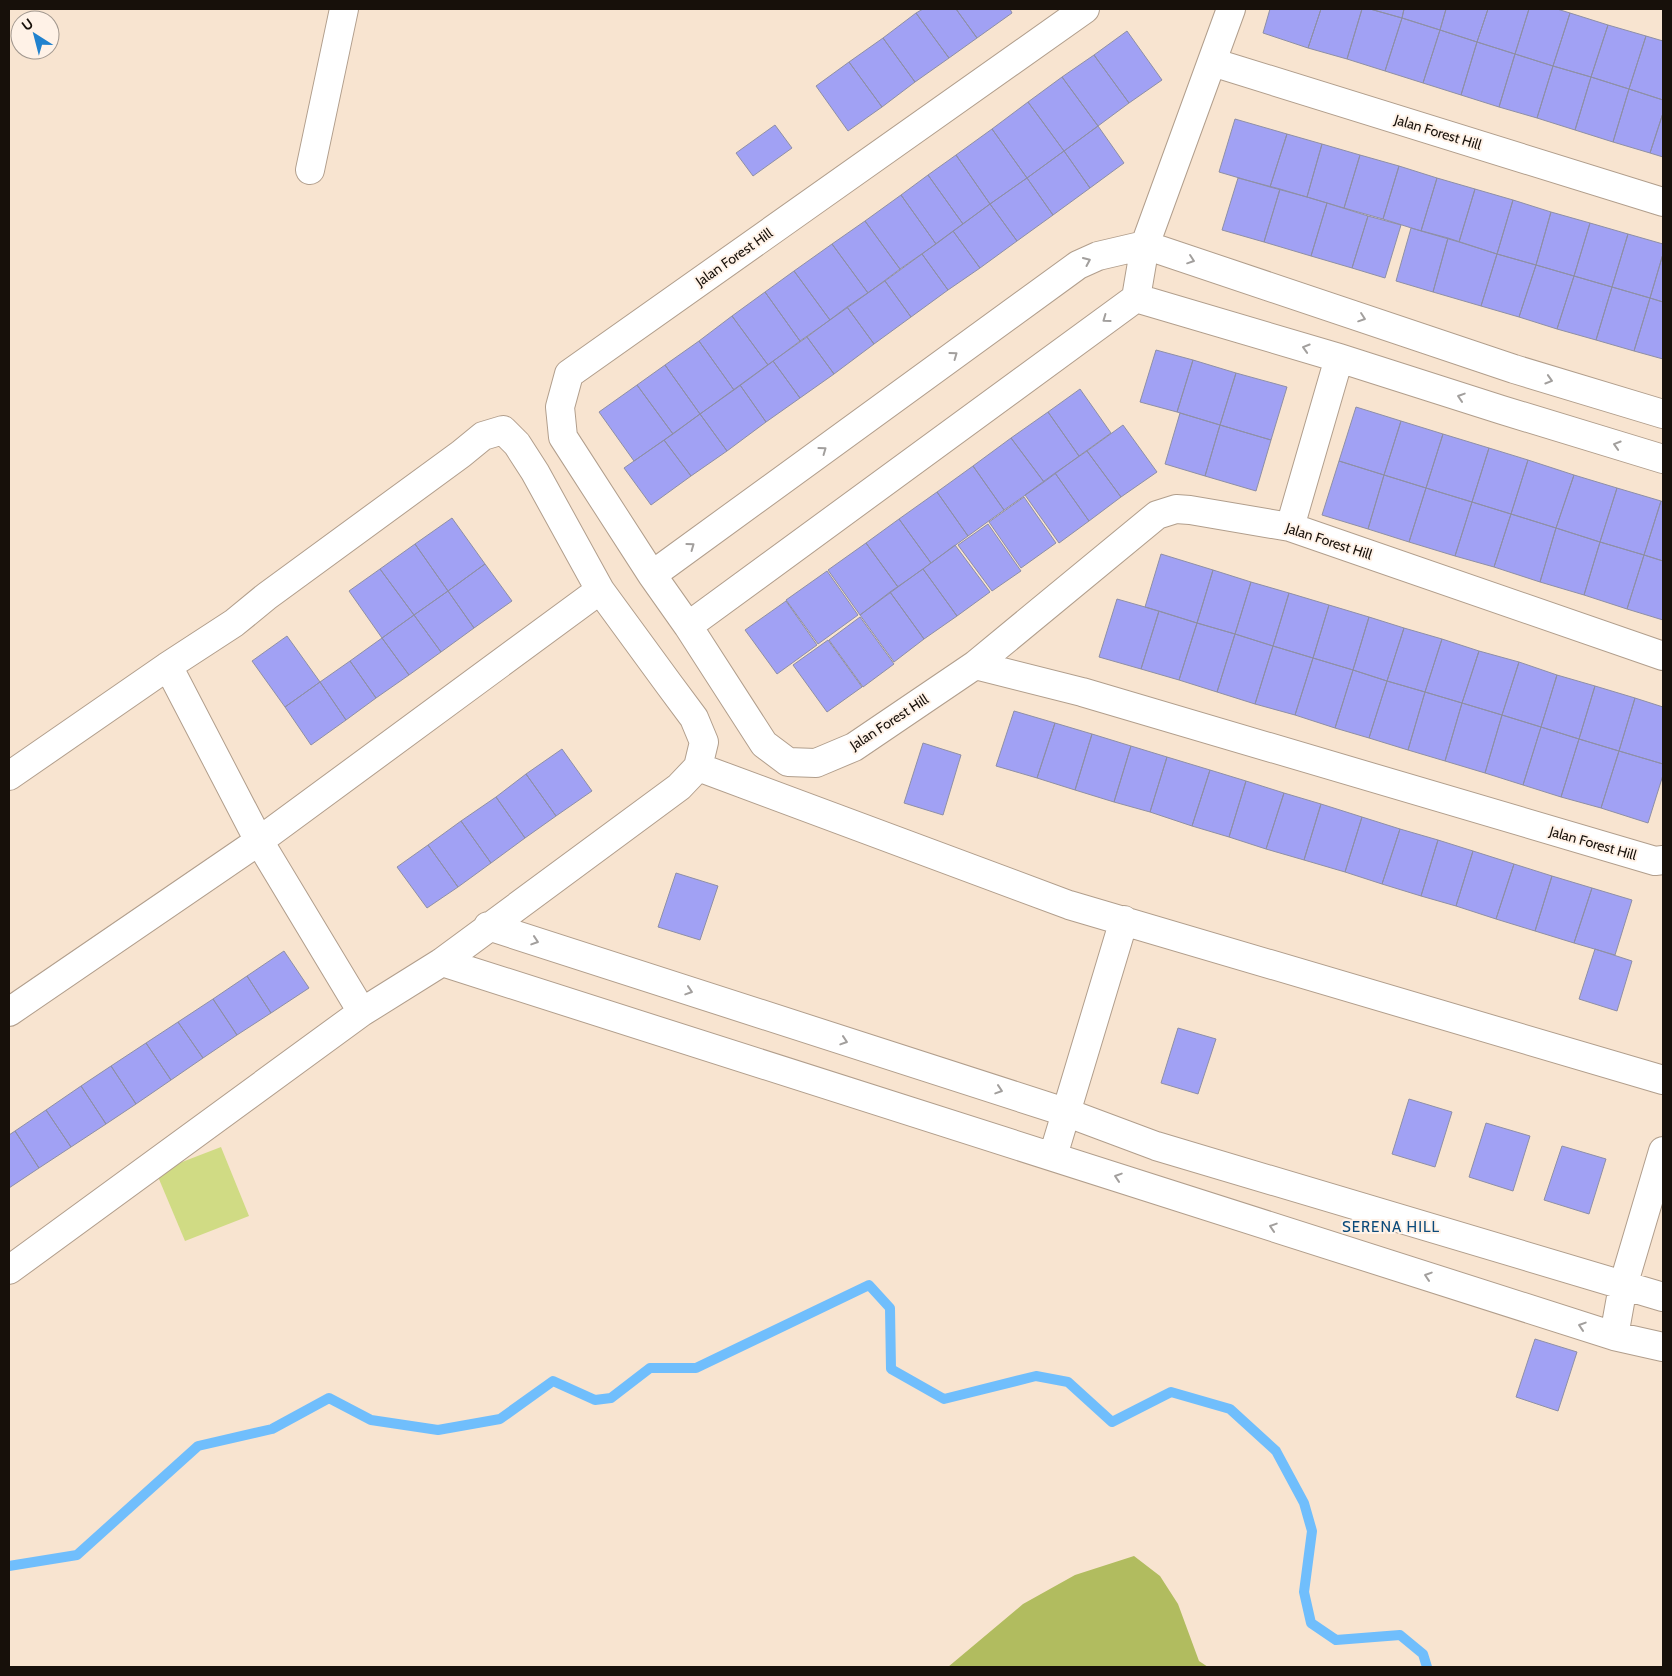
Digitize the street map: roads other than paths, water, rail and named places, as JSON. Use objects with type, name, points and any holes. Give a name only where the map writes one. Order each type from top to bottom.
[{"type":"street","points":[[310,170],[344,9]]},
{"type":"street","name":"Jalan Forest Hill","points":[[1085,9],[570,374],[560,407],[563,437],[764,744],[788,762],[816,763],[854,747],[975,665],[1157,515],[1176,509],[1290,527],[1663,656]]},
{"type":"street","points":[[688,626],[1136,298],[1145,245],[1231,9]]},
{"type":"street","name":"Jalan Forest Hill","points":[[1212,62],[1663,202]]},
{"type":"street","points":[[652,574],[1078,265],[1098,256],[1145,245],[1514,369],[1663,414]]},
{"type":"street","points":[[1136,298],[1339,358],[1663,459]]},
{"type":"street","points":[[1290,527],[1339,358]]},
{"type":"street","points":[[1502,410],[1514,369]]},
{"type":"street","points":[[9,776],[168,666],[234,623],[483,436],[503,430],[517,444],[535,472],[600,590],[694,718],[704,742],[698,767],[679,787],[488,926],[442,962],[362,1012],[9,1270]]},
{"type":"street","points":[[9,1012],[259,841],[600,590]]},
{"type":"street","name":"Jalan Forest Hill","points":[[975,665],[1082,692],[1655,862],[1663,860]]},
{"type":"street","points":[[168,666],[259,841],[362,1012]]},
{"type":"street","points":[[698,767],[1069,905],[1663,1080]]},
{"type":"street","points":[[1052,1156],[1124,920]]},
{"type":"street","points":[[488,926],[1065,1112],[1156,1146],[1663,1297]]},
{"type":"street","points":[[442,962],[1614,1336],[1663,1347]]},
{"type":"street","points":[[1614,1336],[1623,1286],[1663,1151]]},
{"type":"waterway","points":[[9,1566],[77,1555],[198,1446],[272,1429],[329,1398],[371,1420],[438,1430],[500,1419],[553,1381],[595,1400],[611,1398],[650,1368],[696,1368],[869,1285],[890,1308],[891,1369],[944,1399],[1036,1376],[1068,1382],[1112,1422],[1171,1392],[1230,1409],[1276,1451],[1304,1503],[1312,1531],[1304,1592],[1311,1623],[1336,1640],[1400,1635],[1423,1654],[1427,1667]]},
{"type":"district","name":"SERENA HILL","points":[[1391,1227]]}]
